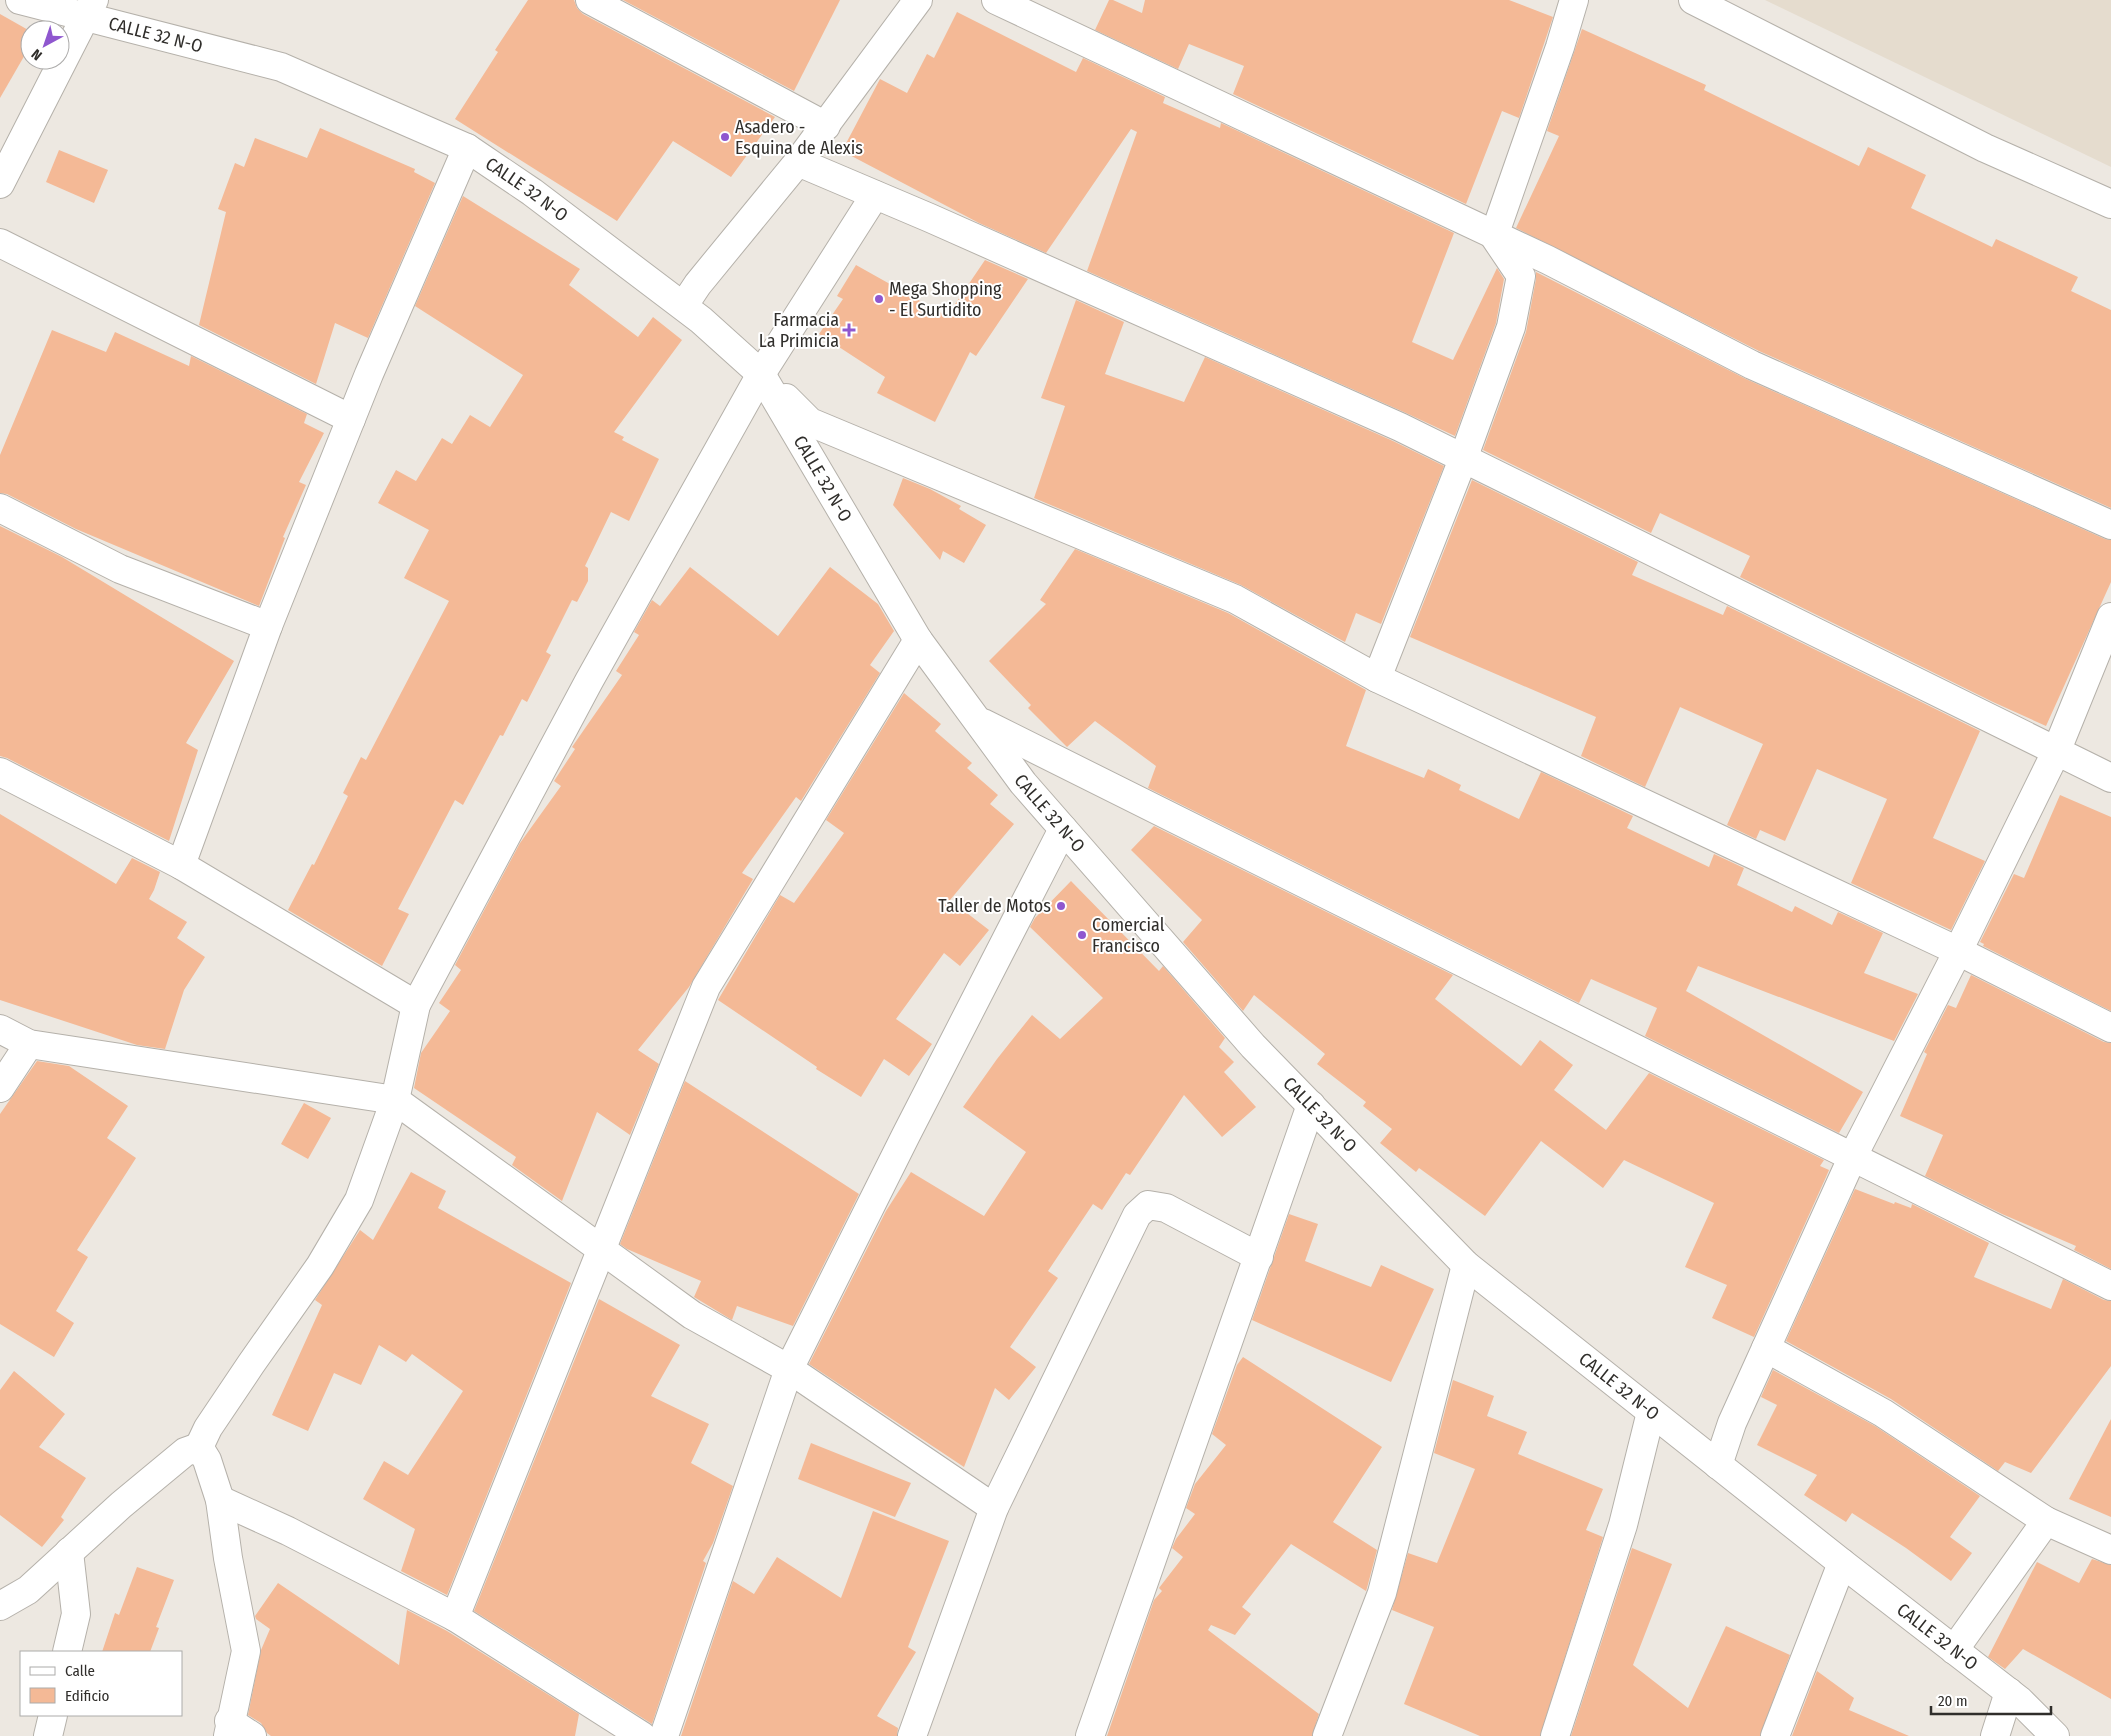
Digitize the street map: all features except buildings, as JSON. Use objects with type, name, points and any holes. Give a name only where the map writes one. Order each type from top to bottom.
[{"type":"street","name":"CALLE 32 N-O","points":[[20,0],[90,9],[280,67],[467,148],[532,192],[684,305],[761,374],[918,640],[1023,783],[1253,1046],[1466,1265],[1842,1563],[2009,1692],[2055,1736]]},
{"type":"street","points":[[590,0],[826,126]]},
{"type":"street","points":[[684,305],[698,284],[826,126],[918,0]]},
{"type":"street","points":[[996,0],[1548,260],[1752,365],[2111,526]]},
{"type":"street","points":[[1494,236],[1560,47],[1574,0]]},
{"type":"street","points":[[1693,0],[1984,148],[2111,204]]},
{"type":"street","points":[[0,184],[90,9]]},
{"type":"street","points":[[181,865],[268,626],[352,419],[467,148]]},
{"type":"street","points":[[798,162],[1400,427],[2111,778]]},
{"type":"street","points":[[0,1606],[28,1590],[121,1505],[185,1452],[198,1447],[208,1428],[245,1372],[320,1266],[359,1200],[395,1100],[416,1005],[589,681],[761,374],[875,195]]},
{"type":"street","points":[[1377,678],[1463,459],[1511,327],[1521,276],[1494,236]]},
{"type":"street","points":[[0,242],[352,419]]},
{"type":"street","points":[[761,374],[810,422],[1235,598],[1377,678],[1958,951],[2111,1028]]},
{"type":"street","points":[[0,508],[120,568],[268,626]]},
{"type":"street","points":[[1718,1465],[1732,1423],[1853,1156],[1958,951],[2056,752],[2111,617]]},
{"type":"street","points":[[455,1617],[706,987],[918,640]]},
{"type":"street","points":[[978,721],[2111,1286]]},
{"type":"street","points":[[0,772],[181,865],[416,1005]]},
{"type":"street","points":[[664,1736],[789,1369],[906,1135],[1063,829]]},
{"type":"street","points":[[0,1029],[29,1044],[395,1100],[692,1315],[789,1369],[994,1508]]},
{"type":"street","points":[[0,1088],[29,1044]]},
{"type":"street","points":[[1090,1736],[1311,1106]]},
{"type":"street","points":[[912,1736],[994,1508],[1137,1215],[1148,1205],[1166,1208],[1259,1257]]},
{"type":"street","points":[[1327,1736],[1382,1593],[1466,1265]]},
{"type":"street","points":[[1766,1348],[1883,1413],[2046,1520],[2111,1550]]},
{"type":"street","points":[[1554,1736],[1623,1525],[1651,1412]]},
{"type":"street","points":[[198,1447],[207,1460],[220,1500],[228,1558],[246,1651],[229,1728],[252,1736]]},
{"type":"street","points":[[220,1500],[288,1531],[455,1617],[642,1736]]},
{"type":"street","points":[[1954,1650],[2046,1520]]},
{"type":"street","points":[[68,1651],[76,1614],[69,1552]]},
{"type":"street","points":[[1775,1736],[1842,1563]]},
{"type":"street","points":[[1995,1736],[2009,1692]]},
{"type":"street","points":[[48,1736],[53,1716]]},
{"type":"shaded area","points":[[1765,0],[2111,0],[2111,167]]},
{"type":"place","name":"Asadero - Esquina de Alexis","points":[[725,137]]},
{"type":"place","name":"Mega Shopping - El Surtidito","points":[[879,299]]},
{"type":"place","name":"Farmacia La Primicia","points":[[849,330]]},
{"type":"place","name":"Taller de Motos","points":[[1061,906]]},
{"type":"place","name":"Comercial Francisco","points":[[1082,935]]}]
